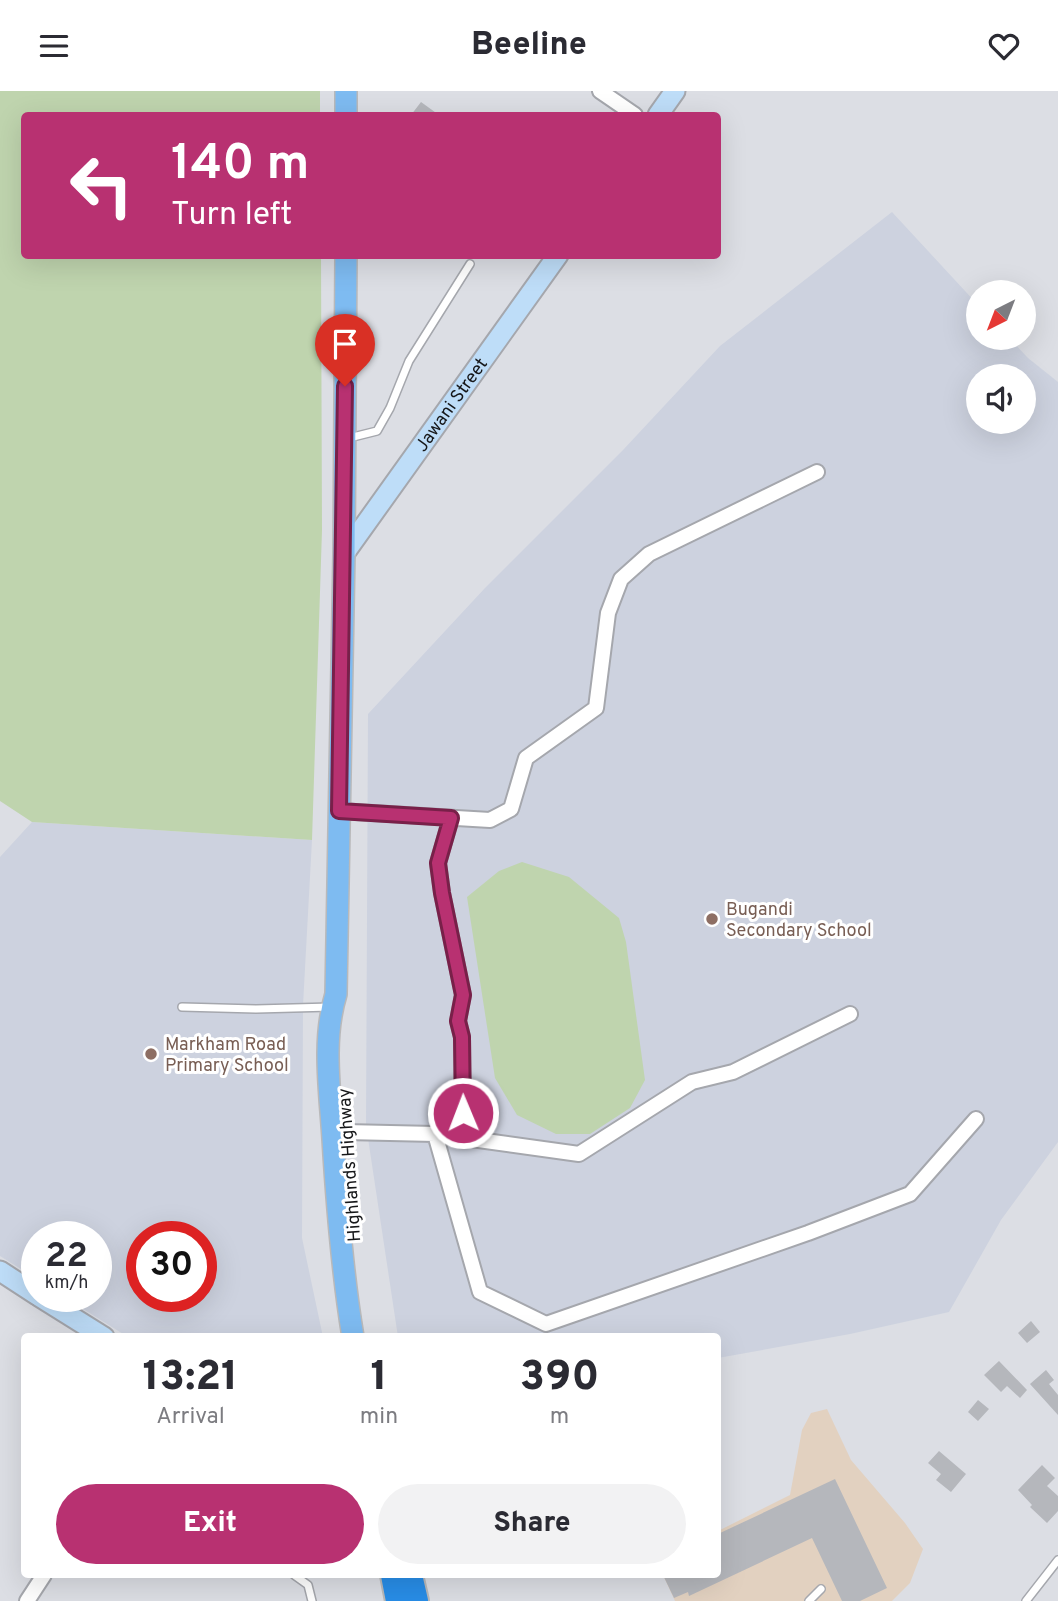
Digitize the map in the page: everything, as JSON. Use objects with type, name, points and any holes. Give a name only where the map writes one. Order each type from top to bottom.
[{"type":"highway","points":[[398,1601],[407,1578]]},
{"type":"highway","points":[[409,1578],[416,1601]]},
{"type":"main road","points":[[346,91],[346,112]]},
{"type":"main road","name":"Highlands Highway","points":[[345,259],[344,554],[339,811],[334,1000],[328,1036],[339,1228],[352,1333]]},
{"type":"main road","name":"Highlands Highway","points":[[334,1000],[339,1003],[342,1032],[351,1212],[366,1333]]},
{"type":"street","points":[[600,91],[631,112]]},
{"type":"street","points":[[660,112],[675,91]]},
{"type":"street","name":"Jawani Street","points":[[344,554],[555,259]]},
{"type":"street","points":[[339,811],[490,820],[510,809],[526,758],[596,708],[608,613],[621,579],[649,554],[817,472]]},
{"type":"street","points":[[451,818],[438,863],[463,995],[458,1021],[462,1037],[463,1138]]},
{"type":"street","points":[[345,1132],[435,1134],[579,1154],[692,1082],[733,1072],[850,1014]]},
{"type":"street","points":[[435,1134],[480,1292],[546,1324],[808,1233],[910,1194],[976,1119]]},
{"type":"street","points":[[0,1271],[21,1285]]},
{"type":"street","points":[[64,1312],[98,1333]]},
{"type":"street","points":[[27,1601],[42,1578]]},
{"type":"lane","points":[[345,439],[377,431],[390,408],[409,361],[470,264]]},
{"type":"lane","points":[[182,1007],[256,1009],[334,1000]]},
{"type":"lane","points":[[1026,1601],[1058,1560]]},
{"type":"lane","points":[[298,1578],[309,1585],[312,1601]]},
{"type":"lane","points":[[809,1601],[821,1589]]},
{"type":"shaded area","name":"Bugandi Secondary School","points":[[892,212],[966,292],[966,350],[1020,350],[1036,364],[966,364],[966,434],[1036,434],[1036,364],[1058,382],[1058,1142],[1001,1220],[949,1312],[850,1334],[721,1357],[721,1333],[397,1333],[366,1125],[368,714],[485,588],[623,450],[720,346]]},
{"type":"shaded area","name":"Markham Road Primary School","points":[[32,822],[312,840],[303,1005],[302,1238],[322,1333],[122,1333],[88,1312],[112,1312],[112,1221],[21,1221],[21,1269],[0,1256],[0,857]]},
{"type":"shaded area","points":[[827,1409],[851,1460],[905,1523],[923,1549],[910,1583],[892,1601],[675,1601],[664,1578],[721,1578],[721,1530],[790,1495],[802,1430],[811,1413]]},
{"type":"green space","points":[[0,91],[320,91],[320,112],[21,112],[21,259],[321,259],[322,530],[312,840],[32,822],[0,801]]},
{"type":"green space","points":[[522,862],[569,877],[619,918],[626,942],[645,1080],[630,1108],[590,1134],[556,1134],[517,1115],[495,1078],[467,897],[499,871]]},
{"type":"building","points":[[421,102],[435,112],[413,112]]},
{"type":"building","points":[[1031,1321],[1040,1332],[1027,1343],[1018,1333]]},
{"type":"building","points":[[999,1361],[1027,1390],[1020,1398],[1007,1386],[1001,1392],[984,1375]]},
{"type":"building","points":[[1046,1370],[1054,1380],[1049,1384],[1058,1395],[1058,1415],[1030,1384]]},
{"type":"building","points":[[978,1400],[989,1409],[978,1421],[968,1412]]},
{"type":"building","points":[[939,1451],[966,1474],[951,1492],[936,1480],[941,1474],[928,1463]]},
{"type":"building","points":[[1042,1465],[1055,1478],[1047,1486],[1058,1496],[1058,1511],[1047,1523],[1030,1507],[1032,1505],[1018,1490]]},
{"type":"building","points":[[835,1479],[887,1588],[860,1601],[842,1601],[812,1538],[689,1596],[688,1592],[674,1598],[664,1578],[721,1578],[721,1533]]},
{"type":"place","name":"Bugandi Secondary School","points":[[712,919]]},
{"type":"place","name":"Markham Road Primary School","points":[[151,1054]]},
{"type":"route","points":[[345,386],[339,811],[451,818],[438,863],[463,995],[458,1021],[462,1037],[463,1113]]}]
